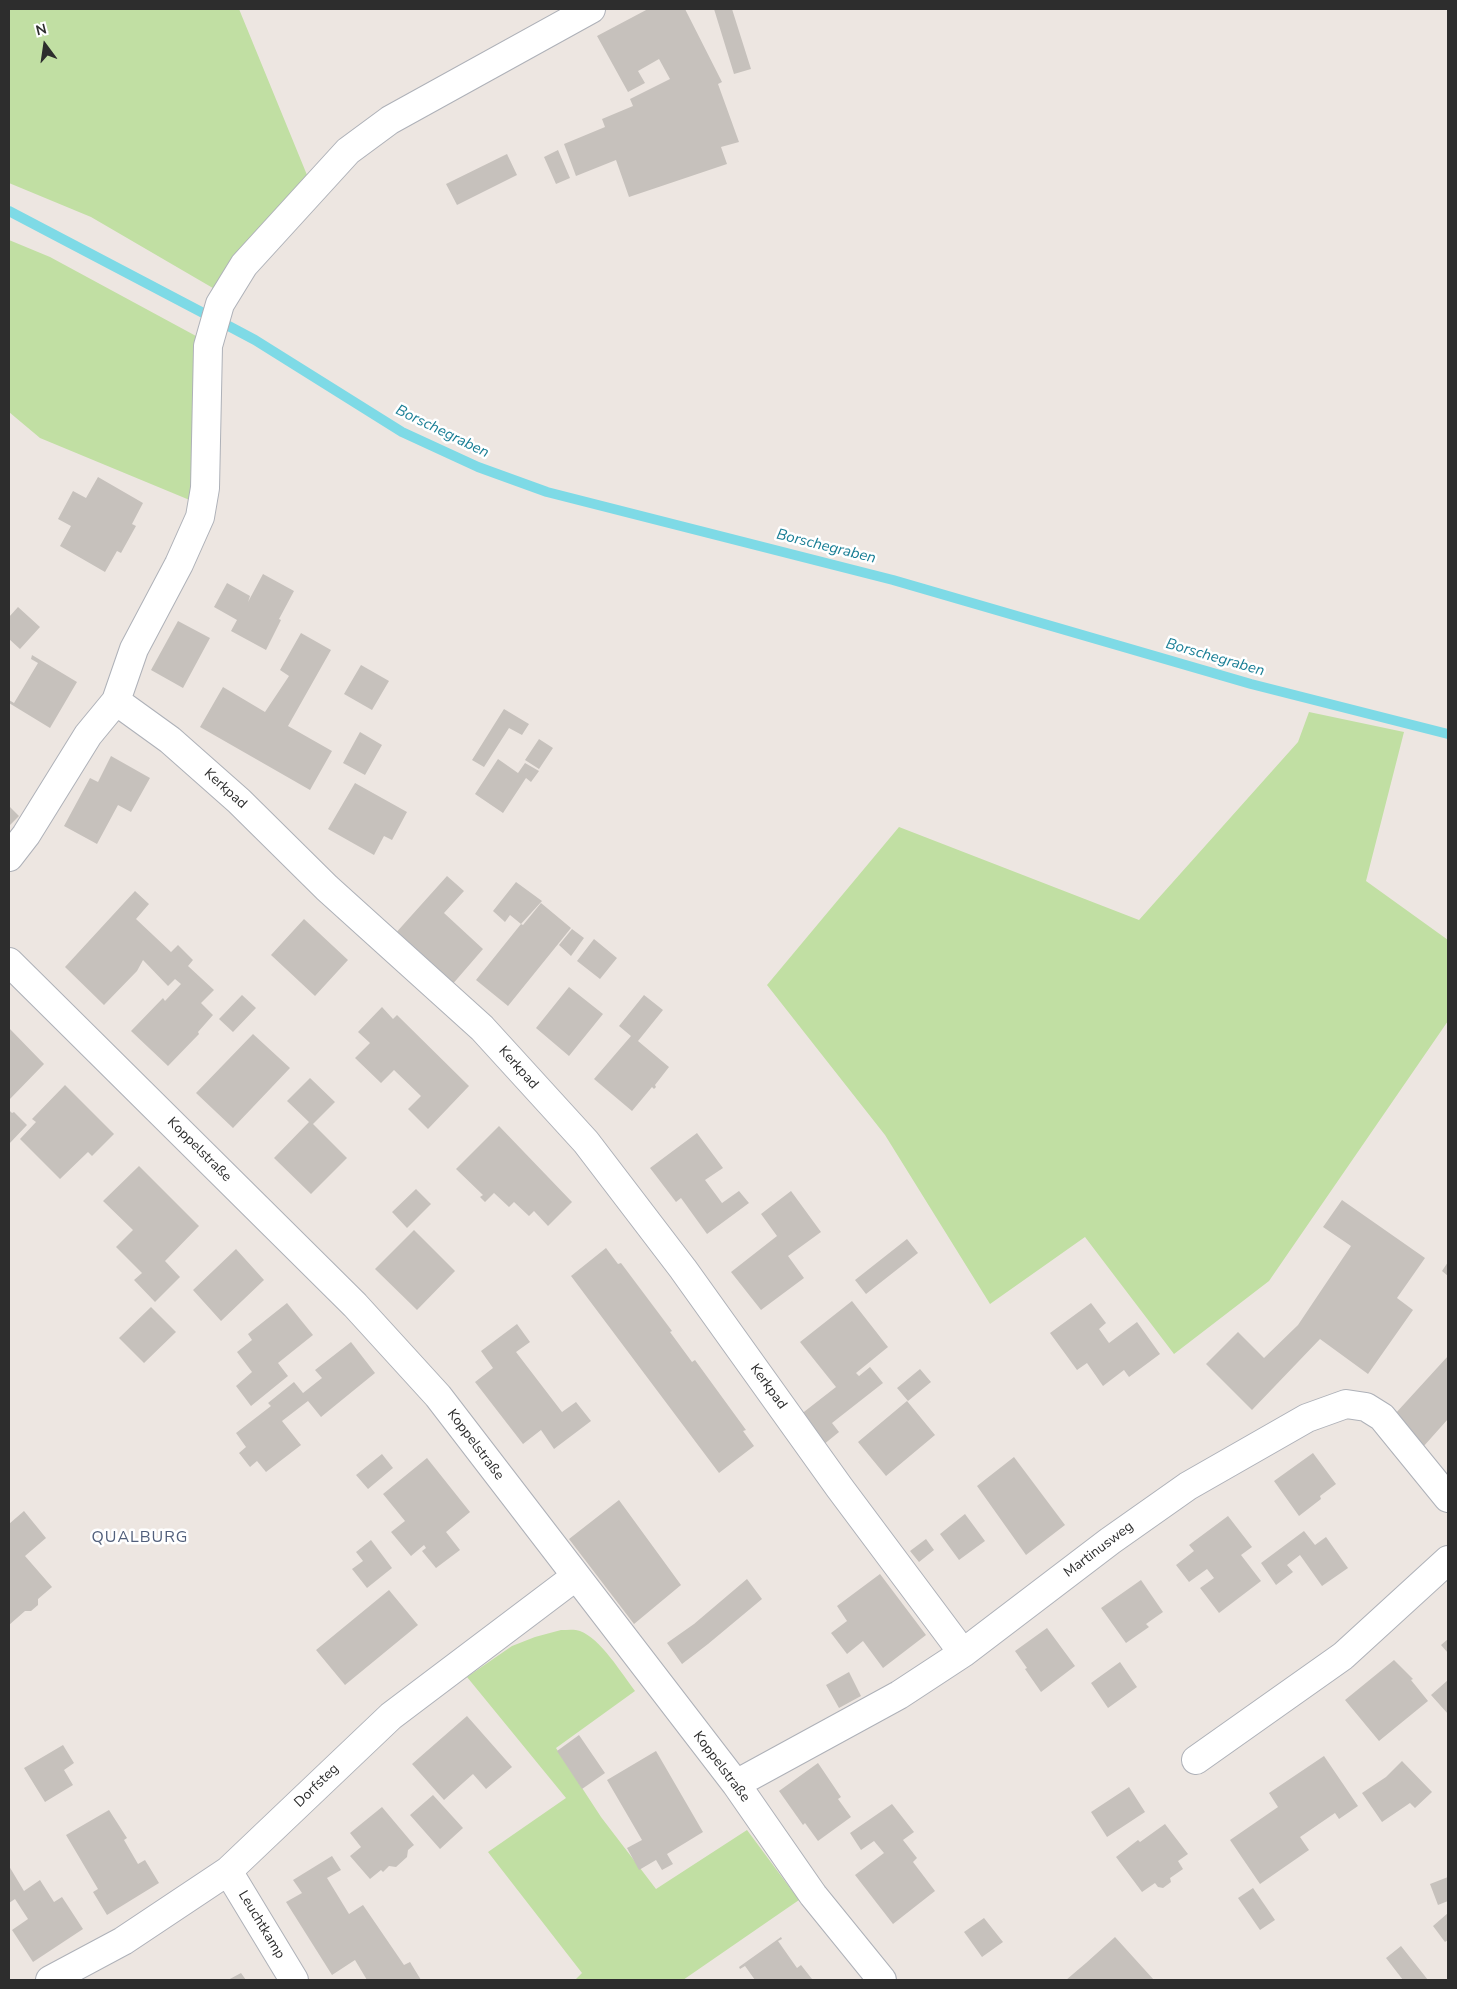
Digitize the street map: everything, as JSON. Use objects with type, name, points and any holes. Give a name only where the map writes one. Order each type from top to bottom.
[{"type":"street","points":[[9,857],[26,835],[88,735],[116,701],[134,649],[179,564],[200,517],[205,488],[208,346],[220,304],[244,265],[348,151],[390,120],[591,9]]},
{"type":"street","name":"Kerkpad","points":[[116,701],[170,740],[239,801],[327,888],[482,1028],[586,1142],[683,1269],[839,1487],[963,1654]]},
{"type":"street","name":"Koppelstraße","points":[[9,962],[355,1305],[438,1396],[575,1577],[736,1784],[813,1894],[882,1980]]},
{"type":"street","name":"Martinusweg","points":[[736,1784],[899,1695],[963,1654],[1110,1541],[1188,1486],[1306,1418],[1346,1404],[1366,1407],[1382,1417],[1448,1498]]},
{"type":"street","points":[[1196,1760],[1343,1656],[1448,1560]]},
{"type":"street","name":"Dorfsteg","points":[[60,1978],[122,1941],[228,1871],[391,1716],[575,1577]]},
{"type":"street","name":"Leuchtkamp","points":[[228,1871],[294,1980]]},
{"type":"green space","points":[[9,9],[239,9],[307,175],[256,235],[218,291],[91,217],[9,183]]},
{"type":"green space","points":[[9,240],[50,257],[196,336],[192,501],[40,438],[9,412]]},
{"type":"green space","points":[[1309,712],[1404,732],[1366,881],[1448,940],[1448,1021],[1269,1281],[1174,1354],[1085,1237],[990,1304],[885,1135],[767,985],[899,827],[1139,920],[1298,742]]},
{"type":"green space","points":[[561,1630],[580,1631],[596,1641],[635,1691],[556,1748],[601,1817],[656,1889],[747,1830],[799,1900],[683,1980],[575,1980],[582,1973],[488,1852],[566,1798],[467,1677],[512,1646]]},
{"type":"building","points":[[648,9],[685,9],[722,82],[718,84],[739,142],[721,147],[727,164],[629,197],[616,160],[576,176],[564,144],[605,127],[602,119],[633,106],[630,99],[670,79],[659,59],[638,71],[645,83],[628,92],[597,36]]},
{"type":"building","points":[[714,9],[732,9],[751,69],[734,74]]},
{"type":"building","points":[[558,150],[570,178],[556,184],[544,157]]},
{"type":"building","points":[[507,154],[517,175],[457,205],[446,184]]},
{"type":"building","points":[[98,477],[143,503],[132,524],[136,526],[121,553],[117,551],[105,572],[60,546],[71,526],[58,519],[73,491],[86,498]]},
{"type":"building","points":[[263,574],[294,591],[279,619],[281,620],[266,650],[231,631],[237,620],[214,607],[227,583],[250,596],[248,602]]},
{"type":"building","points":[[18,607],[40,627],[20,649],[9,639],[9,617]]},
{"type":"building","points":[[178,621],[210,638],[183,688],[151,670]]},
{"type":"building","points":[[301,633],[331,650],[288,726],[332,751],[310,790],[200,727],[223,687],[265,712],[289,676],[280,670]]},
{"type":"building","points":[[32,655],[77,682],[50,728],[9,703],[9,700],[14,703],[38,663],[31,659]]},
{"type":"building","points":[[361,665],[389,681],[372,710],[344,694]]},
{"type":"building","points":[[504,709],[529,724],[522,735],[509,728],[484,767],[472,760]]},
{"type":"building","points":[[360,732],[382,745],[365,775],[343,763]]},
{"type":"building","points":[[539,739],[553,748],[539,769],[525,760]]},
{"type":"building","points":[[111,756],[150,778],[131,812],[118,805],[97,844],[64,826],[90,778],[98,782]]},
{"type":"building","points":[[498,759],[518,773],[525,763],[539,771],[531,782],[526,778],[503,813],[475,794]]},
{"type":"building","points":[[355,783],[407,812],[392,840],[384,836],[374,855],[328,829]]},
{"type":"building","points":[[9,806],[19,816],[9,826]]},
{"type":"building","points":[[447,876],[464,891],[444,913],[483,949],[451,986],[394,935]]},
{"type":"building","points":[[516,882],[542,901],[521,924],[510,915],[505,922],[493,911]]},
{"type":"building","points":[[135,891],[149,904],[136,919],[171,952],[178,945],[193,960],[188,966],[214,990],[201,1003],[213,1015],[198,1032],[199,1034],[168,1066],[131,1031],[163,998],[165,1001],[181,984],[175,979],[168,986],[143,960],[137,971],[104,1005],[65,967]]},
{"type":"building","points":[[541,903],[571,928],[508,1006],[476,980],[521,924],[523,925]]},
{"type":"building","points":[[304,919],[348,960],[315,996],[271,955]]},
{"type":"building","points":[[572,929],[584,938],[571,956],[559,945]]},
{"type":"building","points":[[594,939],[617,958],[600,979],[577,961]]},
{"type":"building","points":[[569,987],[603,1014],[569,1056],[536,1028]]},
{"type":"building","points":[[242,995],[256,1008],[233,1032],[219,1019]]},
{"type":"building","points":[[644,995],[663,1010],[638,1041],[669,1067],[655,1085],[656,1087],[654,1089],[652,1087],[632,1111],[594,1079],[631,1036],[619,1026]]},
{"type":"building","points":[[382,1007],[393,1019],[397,1015],[469,1086],[428,1129],[408,1109],[421,1096],[394,1070],[381,1083],[355,1058],[370,1043],[358,1032]]},
{"type":"building","points":[[9,1028],[44,1064],[9,1100]]},
{"type":"building","points":[[253,1034],[290,1068],[233,1128],[196,1093]]},
{"type":"building","points":[[310,1078],[335,1102],[313,1124],[347,1158],[311,1194],[274,1158],[309,1122],[287,1101]]},
{"type":"building","points":[[65,1085],[114,1134],[92,1156],[88,1152],[60,1179],[20,1139],[36,1122],[32,1119]]},
{"type":"building","points":[[9,1110],[12,1113],[14,1112],[27,1125],[9,1144]]},
{"type":"building","points":[[499,1126],[572,1202],[548,1226],[534,1211],[529,1216],[514,1202],[509,1207],[494,1193],[485,1202],[480,1197],[483,1195],[456,1169]]},
{"type":"building","points":[[697,1133],[723,1168],[705,1180],[722,1203],[739,1191],[749,1203],[707,1234],[681,1198],[676,1202],[650,1168]]},
{"type":"building","points":[[139,1166],[199,1226],[165,1261],[180,1277],[155,1302],[134,1280],[142,1273],[116,1247],[133,1230],[103,1201]]},
{"type":"building","points":[[416,1189],[431,1204],[407,1228],[392,1212]]},
{"type":"building","points":[[791,1191],[821,1232],[788,1256],[804,1278],[761,1310],[731,1272],[777,1236],[761,1214]]},
{"type":"building","points":[[1342,1200],[1425,1258],[1397,1298],[1413,1310],[1368,1374],[1320,1339],[1252,1410],[1206,1364],[1238,1332],[1264,1358],[1298,1325],[1351,1246],[1323,1227]]},
{"type":"building","points":[[414,1230],[455,1271],[417,1310],[375,1269]]},
{"type":"building","points":[[907,1239],[918,1253],[866,1294],[855,1280]]},
{"type":"building","points":[[606,1248],[618,1264],[621,1263],[672,1331],[670,1332],[692,1362],[695,1360],[746,1430],[743,1431],[754,1446],[719,1473],[571,1276]]},
{"type":"building","points":[[236,1249],[264,1280],[221,1321],[193,1290]]},
{"type":"building","points":[[1448,1262],[1448,1276],[1442,1271]]},
{"type":"building","points":[[852,1301],[888,1347],[856,1373],[859,1376],[870,1367],[883,1383],[832,1423],[839,1432],[823,1445],[800,1415],[836,1387],[800,1342]]},
{"type":"building","points":[[287,1303],[313,1335],[278,1363],[288,1376],[251,1406],[236,1386],[252,1372],[237,1352],[252,1340],[248,1334]]},
{"type":"building","points":[[1091,1303],[1106,1323],[1099,1329],[1109,1343],[1137,1322],[1160,1354],[1129,1377],[1124,1370],[1103,1386],[1087,1363],[1077,1370],[1050,1333]]},
{"type":"building","points":[[151,1307],[176,1332],[144,1363],[119,1338]]},
{"type":"building","points":[[517,1324],[530,1342],[516,1352],[562,1412],[576,1402],[591,1421],[554,1449],[541,1430],[523,1444],[475,1382],[493,1368],[481,1351]]},
{"type":"building","points":[[351,1342],[375,1373],[321,1417],[308,1401],[282,1421],[301,1445],[266,1472],[257,1461],[250,1467],[239,1453],[246,1447],[236,1433],[271,1406],[268,1403],[294,1382],[303,1393],[322,1378],[315,1370]]},
{"type":"building","points":[[1448,1356],[1448,1419],[1423,1447],[1395,1414]]},
{"type":"building","points":[[920,1369],[931,1382],[908,1401],[897,1388]]},
{"type":"building","points":[[907,1401],[935,1435],[886,1476],[858,1442]]},
{"type":"building","points":[[1313,1453],[1336,1484],[1320,1496],[1321,1499],[1299,1516],[1274,1481]]},
{"type":"building","points":[[382,1454],[393,1468],[368,1489],[356,1475]]},
{"type":"building","points":[[1014,1457],[1065,1525],[1026,1555],[977,1486]]},
{"type":"building","points":[[427,1458],[470,1512],[446,1532],[460,1550],[436,1568],[422,1551],[426,1548],[424,1545],[411,1556],[391,1532],[405,1521],[383,1494]]},
{"type":"building","points":[[619,1500],[681,1585],[634,1624],[569,1539]]},
{"type":"building","points":[[24,1511],[46,1538],[25,1556],[52,1587],[38,1599],[38,1605],[31,1611],[25,1611],[9,1625],[9,1524]]},
{"type":"building","points":[[965,1514],[985,1541],[959,1560],[940,1534]]},
{"type":"building","points":[[1228,1516],[1252,1547],[1241,1555],[1261,1581],[1219,1613],[1200,1588],[1214,1578],[1207,1569],[1189,1582],[1176,1565],[1194,1551],[1189,1545]]},
{"type":"building","points":[[1304,1531],[1315,1545],[1326,1537],[1348,1568],[1322,1586],[1300,1555],[1287,1565],[1293,1572],[1276,1585],[1261,1563]]},
{"type":"building","points":[[926,1539],[934,1550],[919,1562],[910,1551]]},
{"type":"building","points":[[371,1540],[392,1568],[367,1588],[352,1569],[363,1561],[356,1552]]},
{"type":"building","points":[[880,1574],[926,1635],[883,1668],[863,1641],[847,1654],[831,1633],[847,1621],[837,1606]]},
{"type":"building","points":[[747,1579],[762,1599],[682,1664],[667,1643],[694,1624]]},
{"type":"building","points":[[1141,1580],[1163,1612],[1146,1624],[1149,1627],[1126,1643],[1101,1608]]},
{"type":"building","points":[[389,1590],[418,1625],[345,1685],[316,1650]]},
{"type":"building","points":[[1047,1628],[1075,1666],[1041,1692],[1015,1651]]},
{"type":"building","points":[[1448,1639],[1448,1653],[1441,1645]]},
{"type":"building","points":[[1394,1660],[1413,1679],[1411,1680],[1428,1701],[1379,1741],[1345,1700]]},
{"type":"building","points":[[1120,1662],[1137,1687],[1108,1708],[1091,1683]]},
{"type":"building","points":[[849,1672],[861,1696],[839,1708],[826,1685]]},
{"type":"building","points":[[1448,1680],[1448,1714],[1431,1695]]},
{"type":"building","points":[[467,1716],[512,1767],[486,1789],[473,1774],[444,1800],[412,1764]]},
{"type":"building","points":[[579,1735],[605,1773],[582,1789],[557,1751]]},
{"type":"building","points":[[63,1745],[74,1763],[64,1770],[73,1785],[45,1802],[24,1768]]},
{"type":"building","points":[[656,1751],[703,1832],[667,1854],[673,1864],[662,1870],[656,1860],[639,1870],[627,1848],[642,1840],[607,1780]]},
{"type":"building","points":[[1324,1756],[1358,1806],[1339,1819],[1335,1813],[1300,1837],[1309,1850],[1260,1884],[1230,1840],[1278,1807],[1269,1793]]},
{"type":"building","points":[[1402,1761],[1432,1792],[1415,1808],[1410,1803],[1382,1822],[1362,1793],[1386,1777]]},
{"type":"building","points":[[818,1763],[841,1797],[838,1799],[851,1817],[818,1841],[805,1823],[803,1825],[779,1791]]},
{"type":"building","points":[[1129,1787],[1145,1812],[1107,1837],[1091,1812]]},
{"type":"building","points":[[433,1795],[463,1828],[440,1849],[410,1815]]},
{"type":"building","points":[[892,1804],[914,1832],[903,1840],[917,1858],[913,1862],[935,1891],[893,1924],[855,1875],[884,1853],[874,1841],[861,1850],[850,1833]]},
{"type":"building","points":[[382,1807],[414,1845],[408,1850],[407,1857],[396,1867],[389,1866],[383,1872],[381,1870],[370,1879],[350,1856],[361,1847],[350,1833]]},
{"type":"building","points":[[109,1810],[127,1838],[124,1840],[138,1864],[145,1860],[159,1883],[107,1915],[93,1892],[98,1889],[66,1835]]},
{"type":"building","points":[[1165,1824],[1188,1854],[1178,1861],[1183,1869],[1170,1878],[1171,1882],[1163,1888],[1158,1887],[1155,1883],[1142,1892],[1116,1857],[1138,1840],[1140,1842]]},
{"type":"building","points":[[332,1856],[341,1870],[327,1878],[349,1914],[363,1905],[404,1965],[410,1962],[421,1980],[367,1980],[355,1960],[332,1975],[286,1902],[302,1893],[293,1880]]},
{"type":"building","points":[[9,1866],[24,1891],[40,1880],[54,1902],[62,1897],[83,1929],[33,1962],[12,1930],[28,1919],[15,1899],[9,1903]]},
{"type":"building","points":[[1448,1877],[1448,1901],[1438,1905],[1430,1884]]},
{"type":"building","points":[[1253,1888],[1275,1920],[1260,1930],[1238,1898]]},
{"type":"building","points":[[1448,1913],[1448,1940],[1445,1942],[1433,1926]]},
{"type":"building","points":[[984,1918],[1003,1942],[982,1957],[964,1932]]},
{"type":"building","points":[[781,1937],[782,1939],[778,1941],[797,1968],[801,1965],[812,1979],[755,1980],[745,1966],[740,1969],[739,1967]]},
{"type":"building","points":[[1115,1937],[1154,1980],[1066,1980],[1086,1963]]},
{"type":"building","points":[[1401,1946],[1428,1980],[1403,1980],[1386,1958]]},
{"type":"building","points":[[241,1973],[246,1980],[228,1980]]},
{"type":"waterway","points":[[9,211],[207,315]]},
{"type":"waterway","name":"Borschegraben","points":[[223,323],[255,340],[402,432],[478,467],[547,492],[893,580],[1251,684],[1448,734]]},
{"type":"district","name":"QUALBURG","points":[[140,1538]]}]
